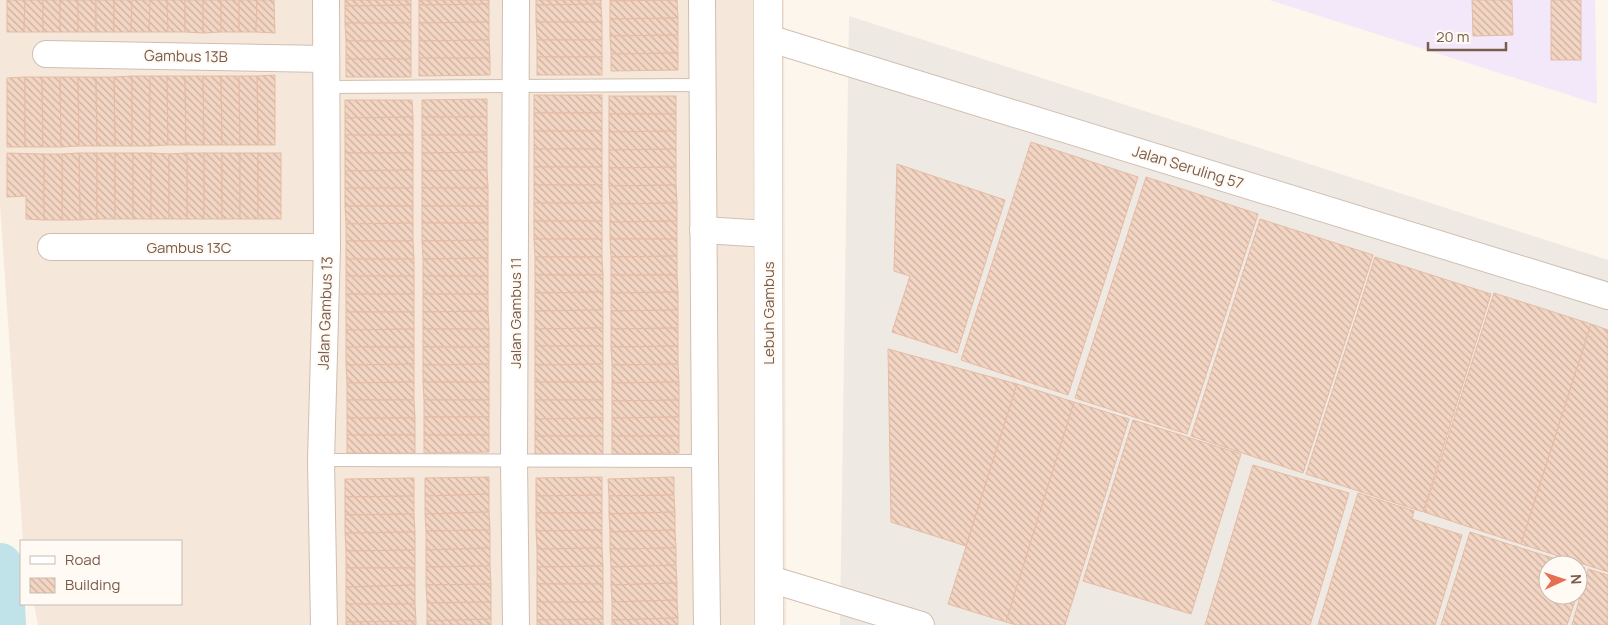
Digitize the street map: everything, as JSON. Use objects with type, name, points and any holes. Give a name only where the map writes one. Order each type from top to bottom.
[{"type":"street","name":"Jalan Gambus 13","points":[[324,625],[321,460],[327,247],[326,0]]},
{"type":"street","name":"Jalan Gambus 11","points":[[516,0],[514,461],[516,625]]},
{"type":"street","points":[[702,0],[708,625]]},
{"type":"street","name":"Lebuh Gambus","points":[[768,0],[769,625]]},
{"type":"street","name":"Jalan Seruling 57","points":[[768,38],[1608,296]]},
{"type":"street","name":"Gambus 13B","points":[[46,54],[326,59]]},
{"type":"street","points":[[703,230],[768,234]]},
{"type":"street","name":"Gambus 13C","points":[[51,247],[327,247]]},
{"type":"street","points":[[770,578],[921,625]]},
{"type":"lane","points":[[326,87],[702,84]]},
{"type":"lane","points":[[321,460],[705,461]]},
{"type":"shaded area","points":[[0,0],[784,0],[786,625],[38,625],[34,605],[182,605],[182,540],[23,540],[0,205]]},
{"type":"shaded area","points":[[1269,0],[1595,0],[1597,104]]},
{"type":"shaded area","points":[[849,16],[1608,260],[1608,625],[840,625]]},
{"type":"building","points":[[7,0],[25,0],[24,32],[7,32]]},
{"type":"building","points":[[25,0],[43,0],[43,32],[24,32]]},
{"type":"building","points":[[43,0],[60,0],[60,32],[43,32]]},
{"type":"building","points":[[60,0],[78,0],[78,32],[60,32]]},
{"type":"building","points":[[78,0],[96,0],[96,32],[78,32]]},
{"type":"building","points":[[96,0],[114,0],[114,32],[96,32]]},
{"type":"building","points":[[114,0],[132,0],[131,32],[114,32]]},
{"type":"building","points":[[132,0],[150,0],[149,32],[131,32]]},
{"type":"building","points":[[150,0],[167,0],[168,32],[149,32]]},
{"type":"building","points":[[167,0],[185,0],[185,32],[168,32]]},
{"type":"building","points":[[185,0],[203,0],[203,33],[185,32]]},
{"type":"building","points":[[203,0],[221,0],[221,32],[203,33]]},
{"type":"building","points":[[221,0],[239,0],[239,32],[221,32]]},
{"type":"building","points":[[239,0],[257,0],[256,32],[239,32]]},
{"type":"building","points":[[257,0],[274,0],[275,33],[256,32]]},
{"type":"building","points":[[345,0],[411,0],[411,5],[345,6]]},
{"type":"building","points":[[419,0],[489,0],[489,4],[419,5]]},
{"type":"building","points":[[536,0],[601,0],[601,4],[536,5]]},
{"type":"building","points":[[610,0],[677,0],[610,1]]},
{"type":"building","points":[[677,0],[678,18],[610,19],[610,1]]},
{"type":"building","points":[[1472,0],[1512,0],[1513,35],[1473,36]]},
{"type":"building","points":[[1551,0],[1581,0],[1581,60],[1551,60]]},
{"type":"building","points":[[489,4],[489,22],[419,23],[419,5]]},
{"type":"building","points":[[601,4],[602,22],[536,22],[536,5]]},
{"type":"building","points":[[411,5],[411,23],[345,23],[345,6]]},
{"type":"building","points":[[678,18],[678,35],[610,36],[610,19]]},
{"type":"building","points":[[489,22],[489,40],[419,41],[419,23]]},
{"type":"building","points":[[536,22],[602,22],[602,40],[537,40]]},
{"type":"building","points":[[345,23],[411,23],[411,41],[346,41]]},
{"type":"building","points":[[678,35],[678,53],[611,54],[610,36]]},
{"type":"building","points":[[489,40],[490,58],[419,58],[419,41]]},
{"type":"building","points":[[537,40],[602,40],[602,57],[537,57]]},
{"type":"building","points":[[346,41],[411,41],[411,59],[346,59]]},
{"type":"building","points":[[678,53],[678,70],[611,71],[611,54]]},
{"type":"building","points":[[537,57],[602,57],[602,75],[537,75]]},
{"type":"building","points":[[419,58],[490,58],[490,75],[419,76]]},
{"type":"building","points":[[346,59],[411,59],[411,77],[346,77]]},
{"type":"building","points":[[275,75],[275,145],[258,145],[257,76]]},
{"type":"building","points":[[132,76],[132,146],[115,146],[114,77]]},
{"type":"building","points":[[132,76],[150,76],[150,146],[132,146]]},
{"type":"building","points":[[150,76],[167,76],[168,145],[150,146]]},
{"type":"building","points":[[167,76],[185,76],[186,145],[168,145]]},
{"type":"building","points":[[185,76],[203,76],[204,145],[186,145]]},
{"type":"building","points":[[203,76],[221,76],[222,145],[204,145]]},
{"type":"building","points":[[221,76],[239,76],[240,145],[222,145]]},
{"type":"building","points":[[239,76],[257,76],[258,145],[240,145]]},
{"type":"building","points":[[25,77],[25,147],[7,147],[7,78]]},
{"type":"building","points":[[25,77],[42,77],[43,147],[25,147]]},
{"type":"building","points":[[42,77],[60,77],[61,147],[43,147]]},
{"type":"building","points":[[60,77],[78,77],[79,146],[61,147]]},
{"type":"building","points":[[78,77],[96,77],[97,146],[79,146]]},
{"type":"building","points":[[96,77],[114,77],[115,146],[97,146]]},
{"type":"building","points":[[534,95],[602,95],[602,113],[534,113]]},
{"type":"building","points":[[609,96],[676,96],[676,114],[609,114]]},
{"type":"building","points":[[487,99],[487,117],[422,117],[422,100]]},
{"type":"building","points":[[345,100],[412,100],[413,117],[345,118]]},
{"type":"building","points":[[534,113],[602,113],[602,131],[534,131]]},
{"type":"building","points":[[609,114],[676,114],[676,131],[609,132]]},
{"type":"building","points":[[413,117],[413,135],[345,135],[345,118]]},
{"type":"building","points":[[422,117],[487,117],[487,135],[422,135]]},
{"type":"building","points":[[534,131],[602,131],[602,149],[534,149]]},
{"type":"building","points":[[676,131],[676,149],[609,150],[609,132]]},
{"type":"building","points":[[345,135],[413,135],[413,153],[345,153]]},
{"type":"building","points":[[422,135],[487,135],[487,152],[422,153]]},
{"type":"building","points":[[1031,142],[1138,177],[1068,395],[961,360]]},
{"type":"building","points":[[534,149],[602,149],[602,167],[534,167]]},
{"type":"building","points":[[676,149],[676,167],[609,168],[609,150]]},
{"type":"building","points":[[487,152],[487,170],[422,171],[422,153]]},
{"type":"building","points":[[7,153],[44,154],[44,220],[26,219],[26,196],[7,197]]},
{"type":"building","points":[[79,153],[97,153],[97,219],[80,220]]},
{"type":"building","points":[[79,153],[80,220],[62,220],[62,154]]},
{"type":"building","points":[[97,153],[115,153],[115,219],[97,219]]},
{"type":"building","points":[[115,153],[133,153],[133,219],[115,219]]},
{"type":"building","points":[[133,153],[151,153],[151,219],[133,219]]},
{"type":"building","points":[[151,153],[169,154],[169,219],[151,219]]},
{"type":"building","points":[[187,153],[204,153],[204,219],[187,219]]},
{"type":"building","points":[[187,153],[187,219],[169,219],[169,154]]},
{"type":"building","points":[[204,153],[222,153],[222,219],[204,219]]},
{"type":"building","points":[[222,153],[240,153],[240,219],[222,219]]},
{"type":"building","points":[[240,153],[258,153],[258,219],[240,219]]},
{"type":"building","points":[[258,153],[281,153],[281,219],[258,219]]},
{"type":"building","points":[[345,153],[413,153],[413,170],[345,171]]},
{"type":"building","points":[[44,154],[62,154],[62,220],[44,220]]},
{"type":"building","points":[[897,164],[1005,200],[957,353],[892,332],[910,276],[894,271]]},
{"type":"building","points":[[534,167],[602,167],[602,185],[534,185]]},
{"type":"building","points":[[676,167],[676,185],[609,186],[609,168]]},
{"type":"building","points":[[413,170],[413,188],[345,188],[345,171]]},
{"type":"building","points":[[487,170],[488,188],[422,188],[422,171]]},
{"type":"building","points":[[1146,177],[1258,214],[1187,434],[1075,398]]},
{"type":"building","points":[[534,185],[602,185],[602,203],[534,203]]},
{"type":"building","points":[[676,185],[677,203],[610,204],[609,186]]},
{"type":"building","points":[[345,188],[413,188],[413,206],[345,206]]},
{"type":"building","points":[[422,188],[488,188],[488,206],[422,206]]},
{"type":"building","points":[[534,203],[602,203],[602,221],[534,221]]},
{"type":"building","points":[[677,203],[677,221],[610,222],[610,204]]},
{"type":"building","points":[[345,206],[413,206],[413,223],[346,224]]},
{"type":"building","points":[[422,206],[488,206],[488,223],[422,223]]},
{"type":"building","points":[[1260,219],[1373,255],[1303,473],[1191,436]]},
{"type":"building","points":[[534,221],[602,221],[602,239],[534,239]]},
{"type":"building","points":[[677,221],[677,239],[610,239],[610,222]]},
{"type":"building","points":[[413,223],[413,241],[346,241],[346,224]]},
{"type":"building","points":[[422,223],[488,223],[488,240],[422,241]]},
{"type":"building","points":[[534,239],[602,239],[602,257],[535,257]]},
{"type":"building","points":[[610,239],[677,239],[677,256],[611,257]]},
{"type":"building","points":[[488,240],[488,258],[423,259],[422,241]]},
{"type":"building","points":[[346,241],[413,241],[414,259],[346,259]]},
{"type":"building","points":[[677,256],[677,275],[611,275],[611,257]]},
{"type":"building","points":[[535,257],[602,257],[603,275],[535,275]]},
{"type":"building","points":[[1375,257],[1491,294],[1423,512],[1306,474]]},
{"type":"building","points":[[488,258],[488,276],[423,276],[423,259]]},
{"type":"building","points":[[346,259],[414,259],[414,276],[346,276]]},
{"type":"building","points":[[535,275],[603,275],[603,292],[535,293]]},
{"type":"building","points":[[611,275],[677,275],[678,292],[611,293]]},
{"type":"building","points":[[346,276],[414,276],[414,294],[346,294]]},
{"type":"building","points":[[423,276],[488,276],[488,294],[423,294]]},
{"type":"building","points":[[603,292],[603,310],[535,311],[535,293]]},
{"type":"building","points":[[678,292],[678,310],[611,311],[611,293]]},
{"type":"building","points":[[1494,293],[1591,324],[1521,544],[1424,512]]},
{"type":"building","points":[[346,294],[414,294],[414,312],[346,312]]},
{"type":"building","points":[[423,294],[488,294],[488,311],[423,312]]},
{"type":"building","points":[[603,310],[603,328],[535,329],[535,311]]},
{"type":"building","points":[[678,310],[678,328],[611,329],[611,311]]},
{"type":"building","points":[[488,311],[489,329],[423,329],[423,312]]},
{"type":"building","points":[[346,312],[414,312],[414,329],[346,330]]},
{"type":"building","points":[[1591,324],[1608,330],[1608,572],[1588,566],[1588,555],[1555,555],[1521,544]]},
{"type":"building","points":[[603,328],[603,346],[535,346],[535,329]]},
{"type":"building","points":[[678,328],[678,346],[611,347],[611,329]]},
{"type":"building","points":[[414,329],[414,347],[346,347],[346,330]]},
{"type":"building","points":[[423,329],[489,329],[489,347],[423,347]]},
{"type":"building","points":[[535,346],[603,346],[603,364],[535,365]]},
{"type":"building","points":[[678,346],[678,364],[612,365],[611,347]]},
{"type":"building","points":[[346,347],[414,347],[414,364],[346,365]]},
{"type":"building","points":[[423,347],[489,347],[489,364],[423,365]]},
{"type":"building","points":[[888,349],[1017,384],[966,546],[891,522]]},
{"type":"building","points":[[414,364],[414,382],[347,383],[346,365]]},
{"type":"building","points":[[489,364],[489,382],[423,382],[423,365]]},
{"type":"building","points":[[603,364],[603,382],[535,382],[535,365]]},
{"type":"building","points":[[678,364],[679,382],[612,383],[612,365]]},
{"type":"building","points":[[414,382],[414,400],[347,400],[347,383]]},
{"type":"building","points":[[423,382],[489,382],[489,400],[424,400]]},
{"type":"building","points":[[535,382],[603,382],[603,400],[535,400]]},
{"type":"building","points":[[679,382],[679,400],[612,401],[612,383]]},
{"type":"building","points":[[1017,384],[1074,402],[1006,622],[948,604]]},
{"type":"building","points":[[347,400],[414,400],[415,418],[347,418]]},
{"type":"building","points":[[424,400],[489,400],[489,417],[424,417]]},
{"type":"building","points":[[535,400],[603,400],[603,418],[535,419]]},
{"type":"building","points":[[679,400],[679,417],[612,418],[612,401]]},
{"type":"building","points":[[1074,402],[1129,419],[1065,625],[1016,625],[1006,622]]},
{"type":"building","points":[[424,417],[489,417],[489,435],[424,435]]},
{"type":"building","points":[[679,417],[679,436],[612,436],[612,418]]},
{"type":"building","points":[[347,418],[415,418],[415,435],[347,435]]},
{"type":"building","points":[[603,418],[603,436],[535,436],[535,419]]},
{"type":"building","points":[[1133,420],[1241,454],[1191,614],[1083,581]]},
{"type":"building","points":[[347,435],[415,435],[415,453],[347,453]]},
{"type":"building","points":[[424,435],[489,435],[489,452],[424,453]]},
{"type":"building","points":[[535,436],[603,436],[603,454],[535,454]]},
{"type":"building","points":[[612,436],[679,436],[679,453],[612,454]]},
{"type":"building","points":[[1253,465],[1349,493],[1310,625],[1205,625]]},
{"type":"building","points":[[489,477],[489,494],[425,496],[425,478]]},
{"type":"building","points":[[602,477],[602,495],[536,496],[536,478]]},
{"type":"building","points":[[674,477],[674,495],[609,496],[608,479]]},
{"type":"building","points":[[414,478],[414,496],[345,497],[345,479]]},
{"type":"building","points":[[1358,493],[1414,511],[1412,519],[1462,535],[1435,625],[1318,625]]},
{"type":"building","points":[[489,494],[489,512],[425,514],[425,496]]},
{"type":"building","points":[[602,495],[602,513],[536,513],[536,496]]},
{"type":"building","points":[[674,495],[675,512],[609,514],[609,496]]},
{"type":"building","points":[[414,496],[414,514],[345,515],[345,497]]},
{"type":"building","points":[[489,512],[490,530],[426,531],[425,514]]},
{"type":"building","points":[[675,512],[675,530],[610,532],[609,514]]},
{"type":"building","points":[[536,513],[602,513],[602,530],[536,531]]},
{"type":"building","points":[[414,514],[415,532],[345,533],[345,515]]},
{"type":"building","points":[[490,530],[490,548],[426,550],[426,531]]},
{"type":"building","points":[[602,530],[602,548],[537,549],[536,531]]},
{"type":"building","points":[[675,530],[676,548],[610,549],[610,532]]},
{"type":"building","points":[[415,532],[415,550],[346,551],[345,533]]},
{"type":"building","points":[[1470,532],[1543,555],[1538,555],[1538,605],[1574,605],[1567,625],[1441,625]]},
{"type":"building","points":[[490,548],[490,566],[426,567],[426,550]]},
{"type":"building","points":[[602,548],[603,566],[537,567],[537,549]]},
{"type":"building","points":[[676,548],[676,565],[611,567],[610,549]]},
{"type":"building","points":[[415,550],[415,568],[346,568],[346,551]]},
{"type":"building","points":[[676,565],[677,583],[611,585],[611,567]]},
{"type":"building","points":[[490,566],[491,584],[426,585],[426,567]]},
{"type":"building","points":[[603,566],[603,584],[537,584],[537,567]]},
{"type":"building","points":[[346,568],[415,568],[415,585],[346,587]]},
{"type":"building","points":[[1588,569],[1608,575],[1608,625],[1572,625],[1578,605],[1588,605]]},
{"type":"building","points":[[677,583],[677,600],[612,602],[611,585]]},
{"type":"building","points":[[491,584],[491,602],[427,603],[426,585]]},
{"type":"building","points":[[537,584],[603,584],[603,602],[537,602]]},
{"type":"building","points":[[415,585],[415,604],[346,604],[346,587]]},
{"type":"building","points":[[677,600],[678,618],[612,620],[612,602]]},
{"type":"building","points":[[491,602],[491,619],[427,621],[427,603]]},
{"type":"building","points":[[537,602],[603,602],[603,619],[537,620]]},
{"type":"building","points":[[346,604],[415,604],[416,621],[346,622]]},
{"type":"building","points":[[678,618],[678,625],[612,625],[612,620]]},
{"type":"building","points":[[491,619],[491,625],[427,625],[427,621]]},
{"type":"building","points":[[603,619],[603,625],[537,625],[537,620]]},
{"type":"building","points":[[416,621],[416,625],[346,625],[346,622]]},
{"type":"waterway","points":[[0,566],[3,625]]}]
